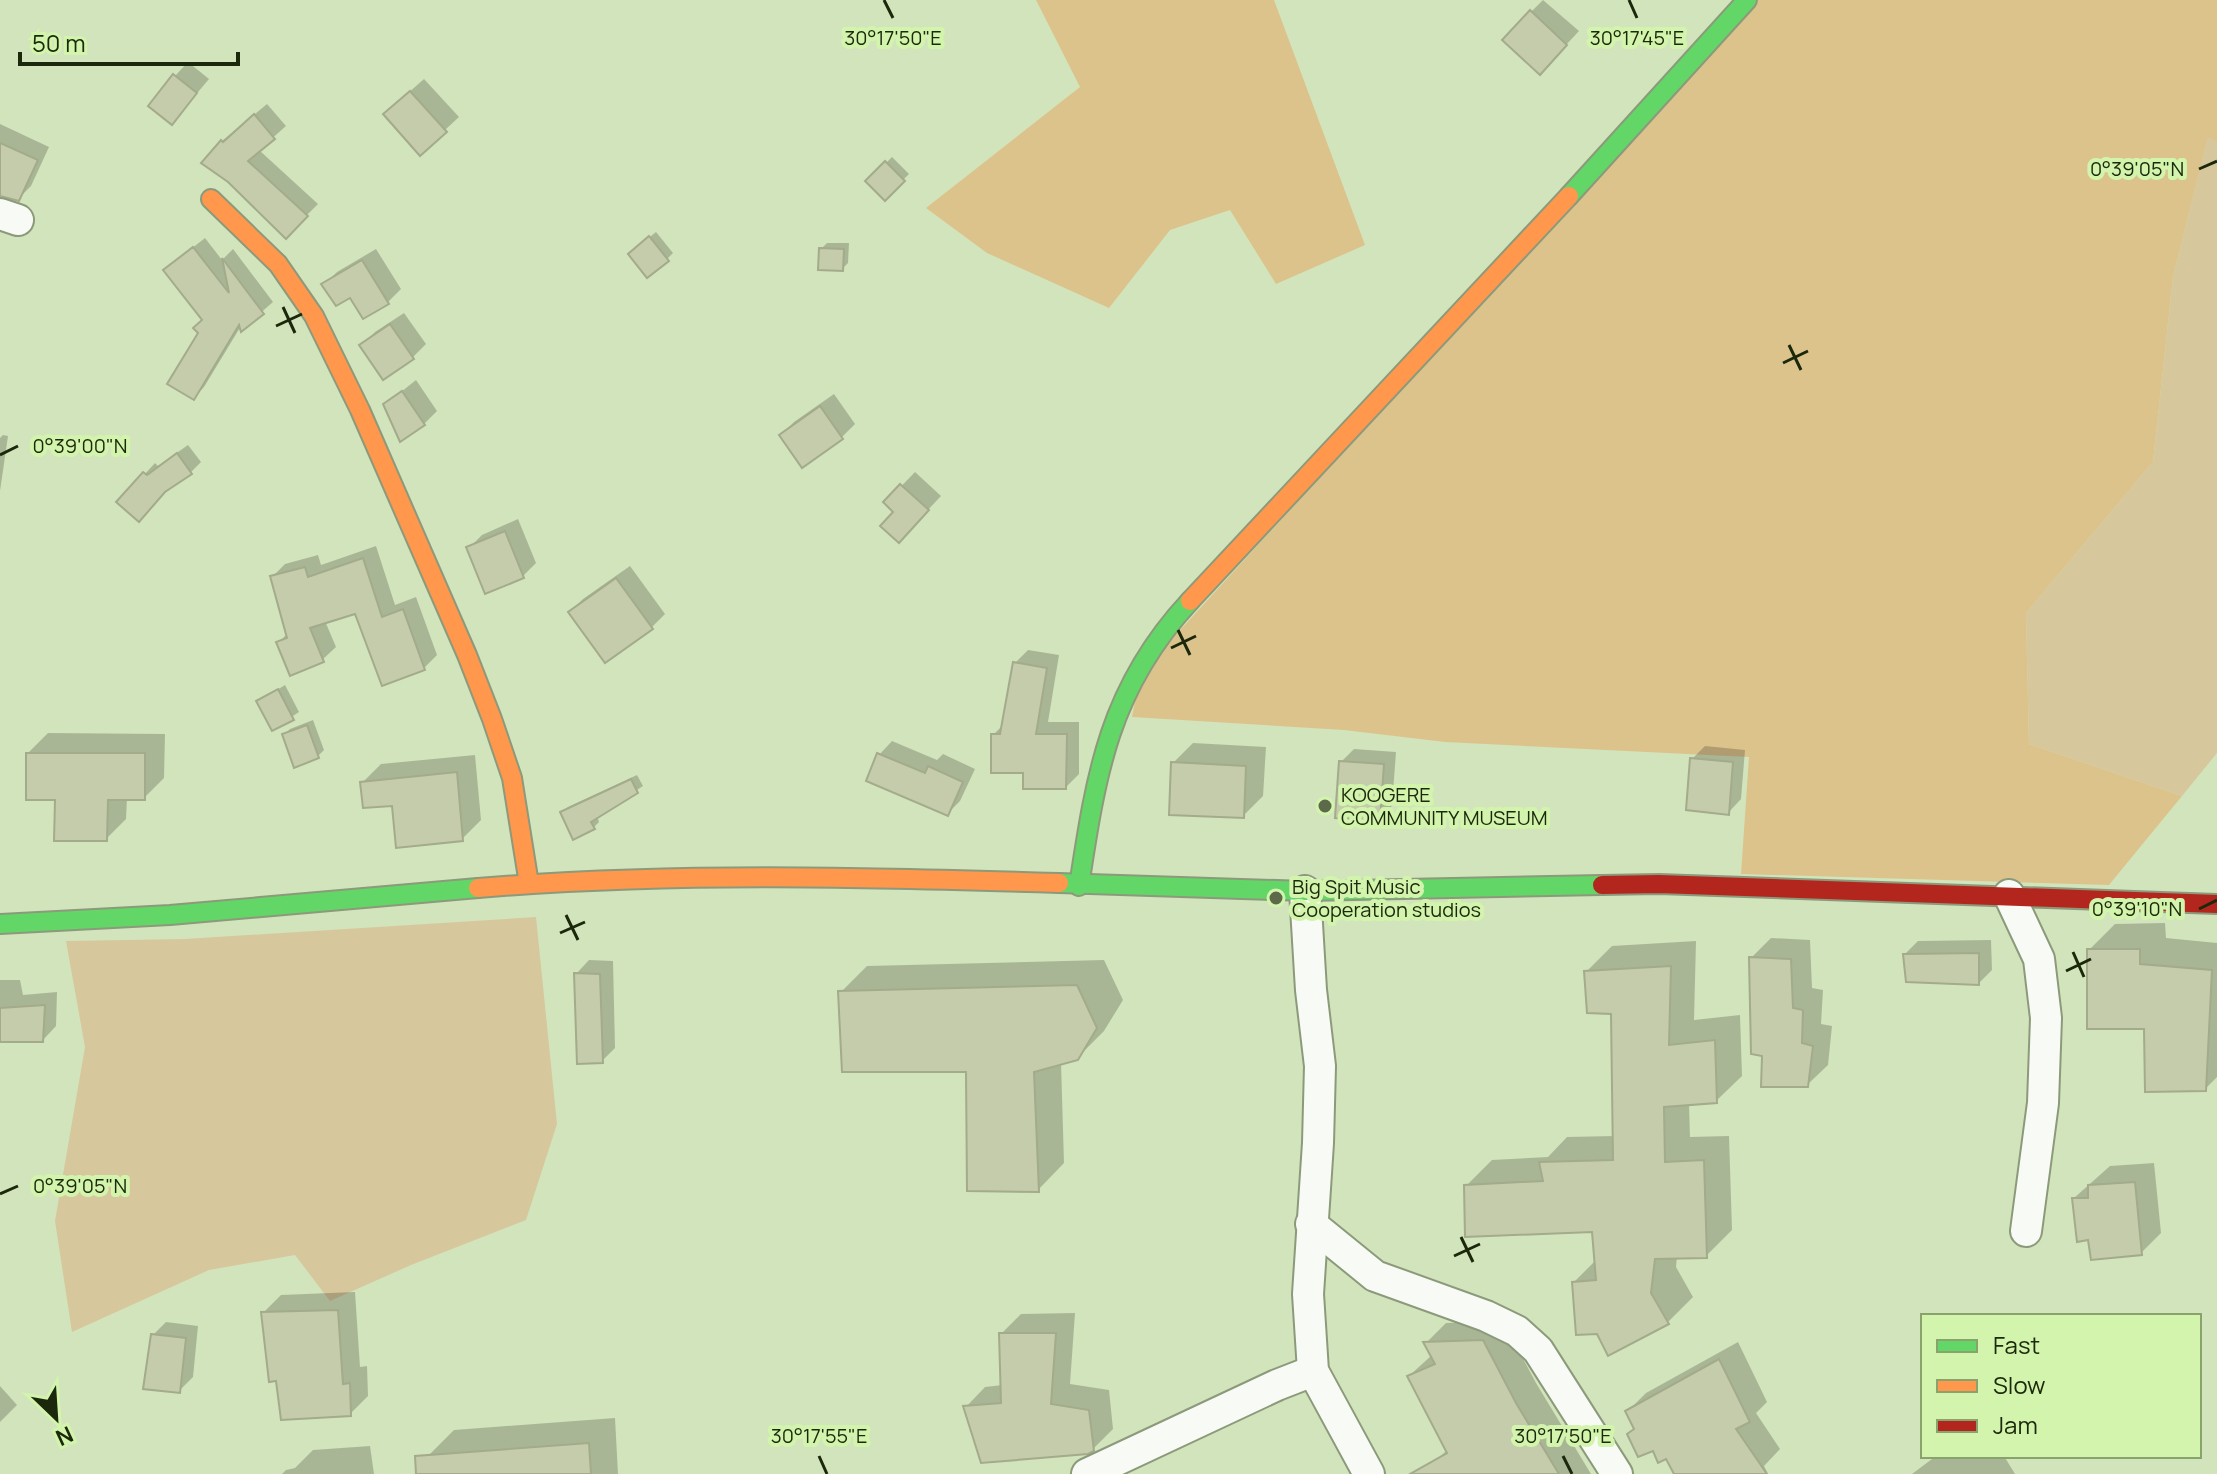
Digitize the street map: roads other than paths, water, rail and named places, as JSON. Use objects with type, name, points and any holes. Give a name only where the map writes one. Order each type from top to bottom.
[{"type":"street","points":[[1079,886],[1095,782],[1111,729],[1133,678],[1172,620],[1588,176],[1747,0]]},
{"type":"street","points":[[211,199],[278,264],[314,316],[360,410],[492,719],[512,778],[529,884]]},
{"type":"street","points":[[0,924],[170,915],[529,884],[818,876],[1305,891],[1659,884],[2217,904]]},
{"type":"street","points":[[1305,891],[1311,990],[1320,1066],[1308,1294],[1313,1371],[1369,1474]]},
{"type":"street","points":[[2009,895],[2039,959],[2046,1018],[2043,1103],[2026,1231]]},
{"type":"street","points":[[1311,1224],[1375,1276],[1486,1316],[1517,1331],[1538,1350],[1617,1474]]},
{"type":"street","points":[[1087,1474],[1313,1371]]},
{"type":"place","name":"KOOGERE COMMUNITY MUSEUM","points":[[1325,806]]},
{"type":"place","name":"Big Spit Music Cooperation studios","points":[[1276,898]]}]
